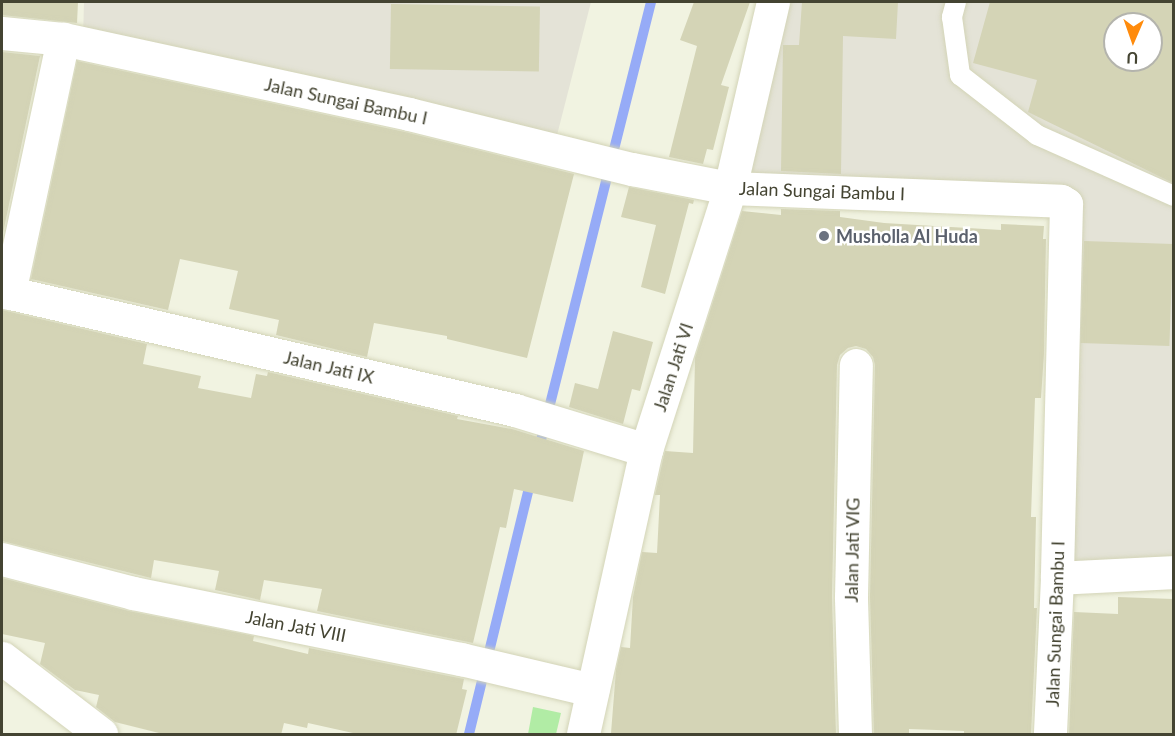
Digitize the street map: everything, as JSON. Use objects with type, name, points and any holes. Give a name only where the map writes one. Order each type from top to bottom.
[{"type":"street","name":"Jalan Jati VI","points":[[583,735],[646,450],[730,188],[773,2]]},
{"type":"street","name":"Jalan Sungai Bambu I","points":[[2,33],[63,39],[410,114],[632,169],[730,188],[1061,201],[1066,204],[1057,578],[1050,735]]},
{"type":"street","name":"Jalan Jati IX","points":[[63,39],[5,292],[515,410],[646,450]]},
{"type":"street","name":"Jalan Jati VIG","points":[[855,735],[851,597],[856,365]]},
{"type":"street","name":"Jalan Jati VIII","points":[[2,559],[133,593],[461,659],[592,690]]},
{"type":"street","points":[[1057,578],[1173,572]]},
{"type":"street","points":[[2,658],[101,735]]},
{"type":"lane","points":[[956,2],[952,16],[960,75],[1037,135],[1173,196]]},
{"type":"shaded area","points":[[84,2],[591,2],[555,143],[83,39]]},
{"type":"shaded area","points":[[776,2],[1173,2],[1173,581],[1063,586],[1068,200],[732,179]]},
{"type":"green space","points":[[533,707],[561,713],[556,734],[528,734]]},
{"type":"building","points":[[2,2],[78,2],[77,23],[2,15]]},
{"type":"building","points":[[694,2],[750,2],[721,85],[729,87],[713,150],[707,149],[703,164],[669,157],[697,46],[680,40]]},
{"type":"building","points":[[802,2],[898,2],[896,39],[843,36],[841,174],[781,171],[783,45],[799,45]]},
{"type":"building","points":[[990,2],[1173,2],[1173,183],[1028,112],[1037,80],[973,63]]},
{"type":"building","points":[[391,4],[540,7],[539,72],[390,69]]},
{"type":"building","points":[[2,52],[40,56],[2,238]]},
{"type":"building","points":[[77,61],[405,132],[574,174],[527,358],[447,339],[447,336],[374,323],[367,357],[276,335],[279,320],[229,309],[238,271],[180,259],[168,310],[31,279]]},
{"type":"building","points":[[629,187],[694,200],[693,204],[689,203],[665,294],[641,287],[656,225],[621,217]]},
{"type":"building","points":[[781,209],[840,211],[840,217],[884,223],[1001,230],[1001,224],[1044,226],[1043,239],[1046,239],[1044,354],[1041,398],[1035,398],[1031,517],[1036,517],[1034,608],[1037,608],[1031,735],[964,735],[964,731],[909,729],[909,735],[874,735],[870,597],[875,365],[873,357],[866,349],[856,346],[848,348],[840,355],[837,365],[832,597],[836,734],[611,733],[616,670],[621,647],[630,648],[633,597],[642,552],[657,553],[660,495],[655,495],[665,451],[693,453],[695,358],[742,211],[781,215]]},
{"type":"building","points":[[1084,241],[1173,244],[1169,346],[1080,343]]},
{"type":"building","points":[[2,310],[147,344],[143,364],[201,376],[198,388],[251,398],[256,374],[267,376],[268,372],[458,416],[457,419],[512,429],[584,451],[573,502],[514,489],[506,528],[500,527],[473,643],[317,611],[322,589],[264,580],[260,600],[215,590],[219,571],[154,560],[151,578],[2,541]]},
{"type":"building","points":[[613,331],[653,342],[640,391],[632,389],[623,424],[569,407],[575,383],[598,389]]},
{"type":"building","points":[[2,578],[129,611],[254,636],[253,641],[308,654],[309,648],[464,679],[462,689],[467,690],[456,735],[362,735],[308,723],[307,728],[284,723],[281,735],[167,735],[115,722],[96,707],[99,695],[75,690],[40,664],[45,643],[2,634]]},
{"type":"building","points":[[1118,597],[1173,599],[1173,735],[1069,735],[1074,612],[1118,614]]},
{"type":"waterway","points":[[538,452],[651,2]]},
{"type":"waterway","points":[[469,734],[531,479]]},
{"type":"place","name":"Musholla Al Huda","points":[[824,236]]}]
